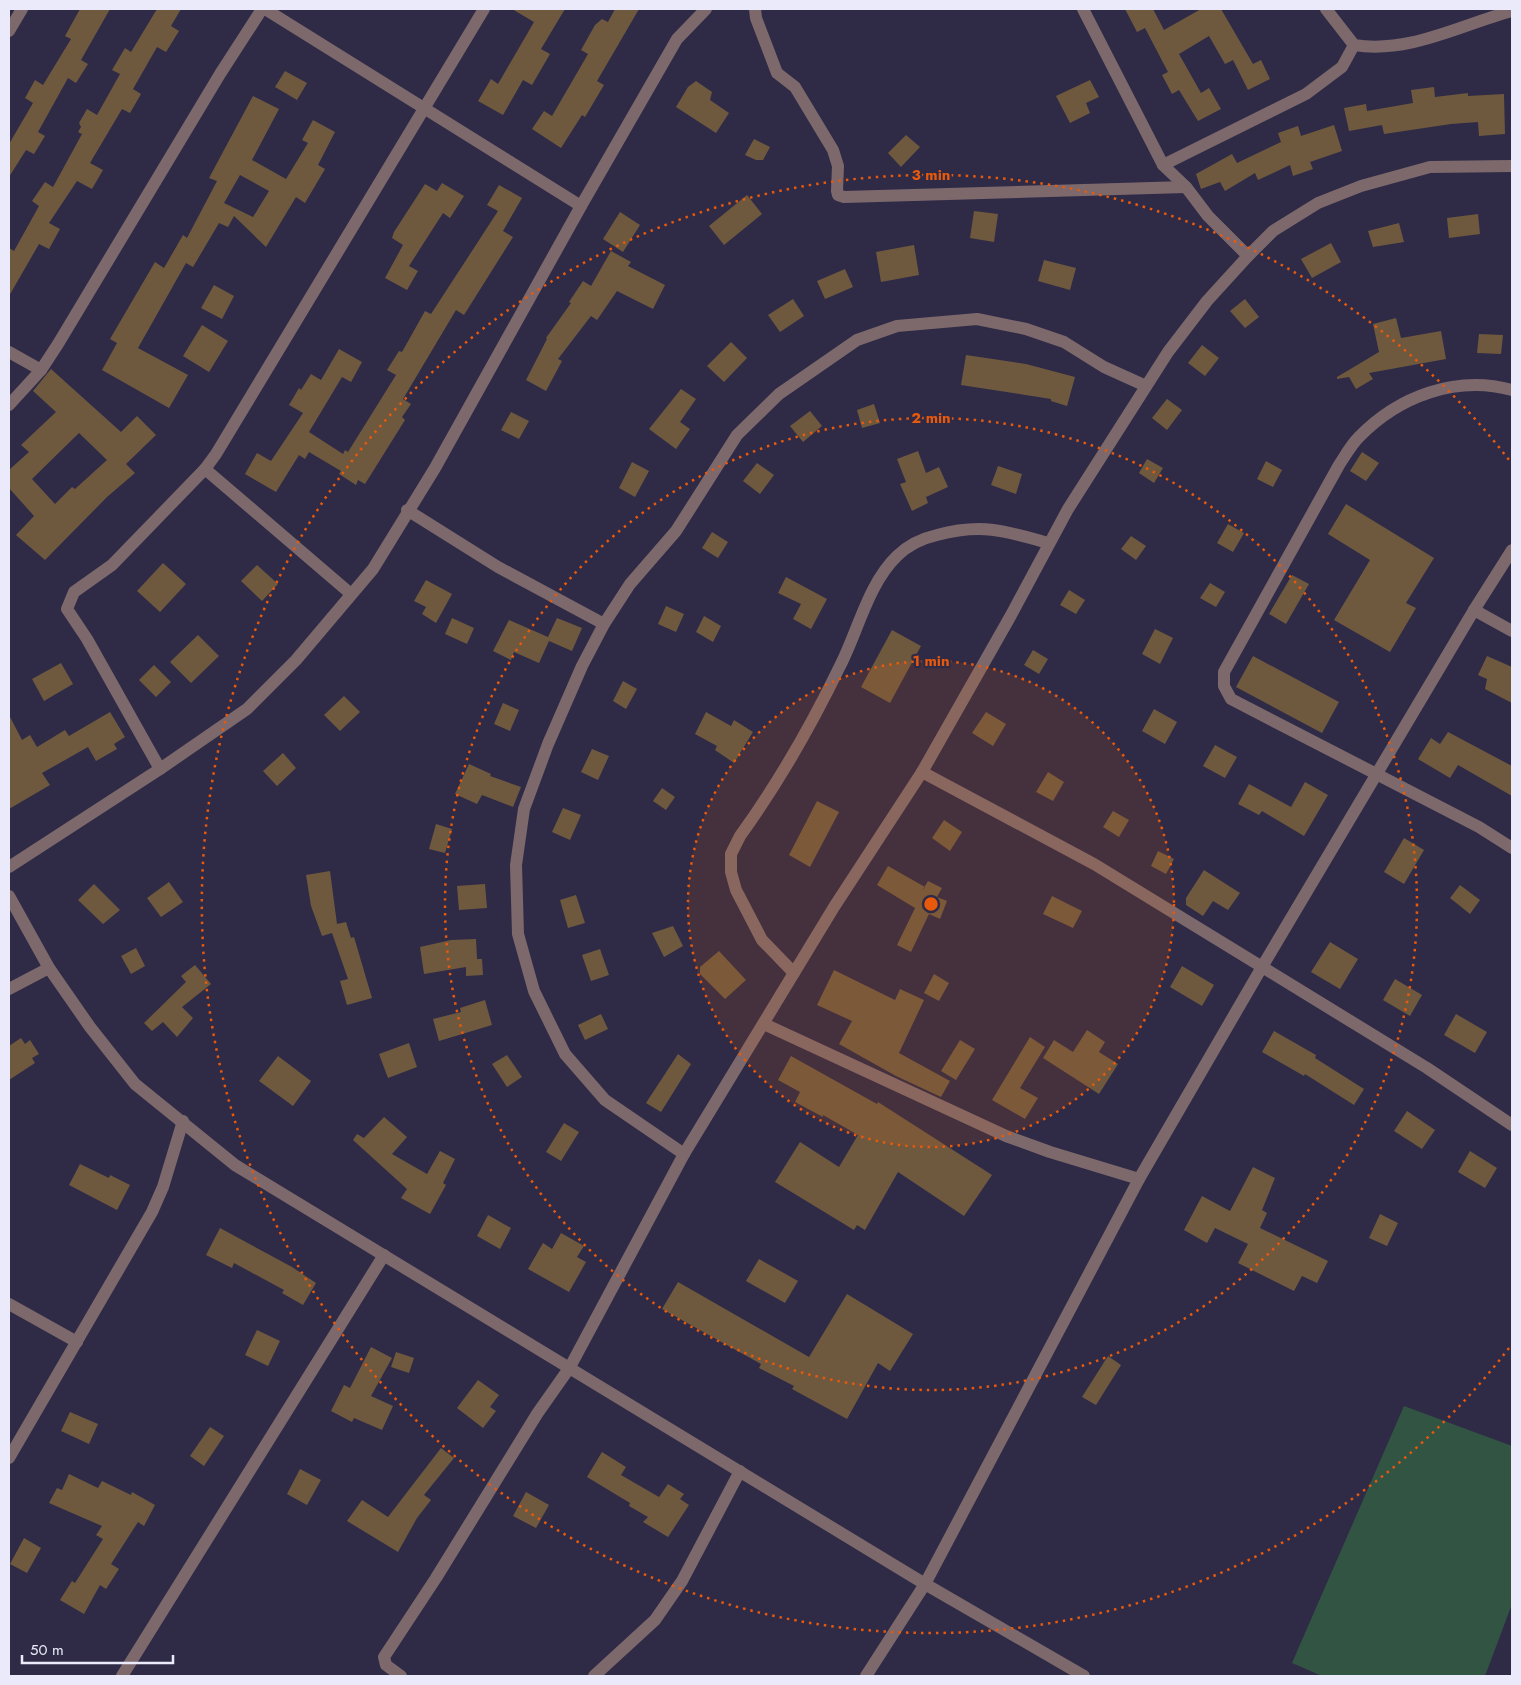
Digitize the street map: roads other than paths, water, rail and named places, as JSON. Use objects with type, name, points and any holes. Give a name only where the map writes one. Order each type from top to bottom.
[{"type":"street","points":[[9,31],[22,9]]},
{"type":"street","points":[[9,405],[41,370],[220,74],[264,9],[581,206]]},
{"type":"street","points":[[160,769],[87,639],[67,609],[74,592],[112,565],[205,469],[484,9]]},
{"type":"street","points":[[9,866],[160,769],[247,709],[296,660],[373,569],[407,510],[435,468],[581,206],[677,39],[706,9]]},
{"type":"street","points":[[755,9],[756,18],[777,73],[794,87],[833,150],[838,166],[838,195],[844,197],[1186,188]]},
{"type":"street","points":[[1084,9],[1163,165],[1186,188],[1208,216],[1248,256]]},
{"type":"street","points":[[1326,9],[1354,45],[1375,48],[1411,44],[1473,22],[1512,11]]},
{"type":"street","points":[[1163,165],[1306,94],[1342,67],[1354,45]]},
{"type":"street","points":[[401,1676],[386,1666],[384,1657],[436,1578],[537,1414],[570,1367],[684,1154],[794,973],[922,772],[1010,617],[1048,543],[1146,386],[1207,301],[1273,231],[1318,203],[1361,186],[1430,167],[1512,166]]},
{"type":"street","points":[[684,1154],[604,1100],[565,1054],[534,991],[518,934],[516,865],[524,808],[551,736],[604,624],[630,584],[676,532],[737,435],[779,394],[857,340],[897,326],[976,319],[1026,329],[1064,342],[1104,367],[1146,386]]},
{"type":"street","points":[[9,352],[41,370]]},
{"type":"street","points":[[1512,390],[1498,386],[1456,385],[1423,393],[1384,417],[1359,438],[1339,465],[1224,672],[1224,686],[1231,699],[1479,827],[1512,848]]},
{"type":"street","points":[[205,469],[351,594]]},
{"type":"street","points":[[407,510],[498,567],[604,624]]},
{"type":"street","points":[[794,973],[762,940],[750,918],[731,872],[731,854],[740,836],[806,734],[842,664],[871,597],[882,577],[898,555],[915,544],[926,538],[955,530],[977,527],[1007,531],[1048,543]]},
{"type":"street","points":[[866,1676],[925,1584],[1139,1179],[1376,775],[1512,550]]},
{"type":"street","points":[[1474,610],[1512,631]]},
{"type":"street","points":[[922,772],[1094,864],[1427,1068],[1512,1125]]},
{"type":"street","points":[[9,896],[49,968],[90,1026],[136,1084],[235,1165],[925,1584],[1084,1676]]},
{"type":"street","points":[[9,989],[49,968]]},
{"type":"street","points":[[764,1024],[1006,1136],[1050,1152],[1139,1179]]},
{"type":"street","points":[[9,1458],[152,1212],[164,1187],[183,1121]]},
{"type":"street","points":[[122,1676],[384,1255]]},
{"type":"street","points":[[9,1304],[77,1342]]},
{"type":"street","points":[[594,1676],[654,1620],[682,1581],[740,1471]]}]
